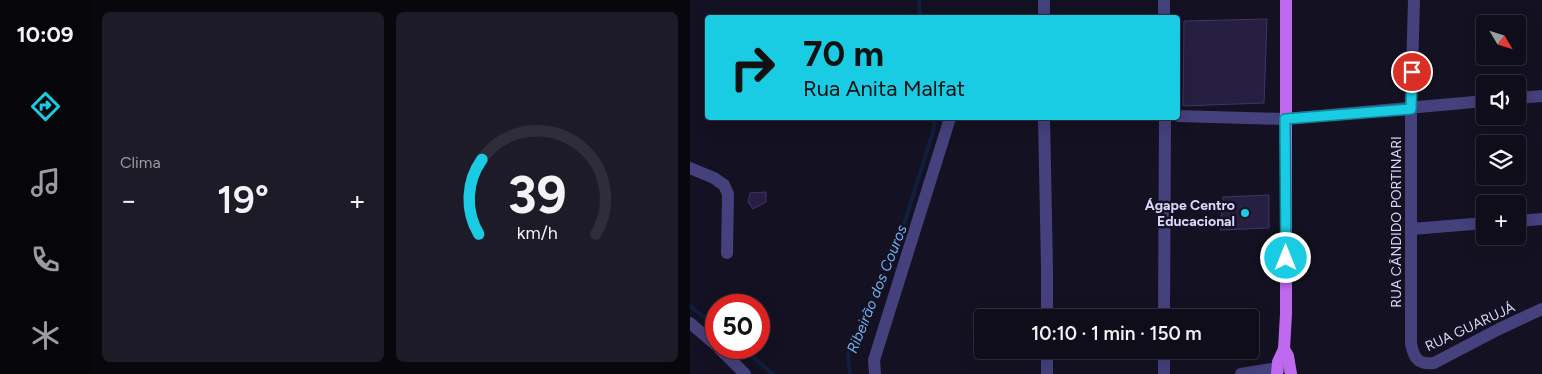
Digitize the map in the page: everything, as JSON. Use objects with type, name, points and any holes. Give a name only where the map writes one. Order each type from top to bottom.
[{"type":"main road","points":[[1284,370],[1288,356],[1284,349],[1286,314],[1286,0]]},
{"type":"street","points":[[1044,0],[1044,15]]},
{"type":"street","points":[[1164,0],[1164,15]]},
{"type":"street","name":"RUA CÂNDIDO PORTINARI","points":[[1413,353],[1411,344],[1411,109],[1414,0]]},
{"type":"street","points":[[1526,97],[1542,96]]},
{"type":"street","points":[[1180,116],[1285,119],[1476,102]]},
{"type":"street","points":[[875,374],[874,360],[949,120]]},
{"type":"street","points":[[1044,120],[1047,309]]},
{"type":"street","points":[[1164,309],[1165,120]]},
{"type":"street","points":[[690,168],[714,178],[724,185],[728,194],[727,253]]},
{"type":"street","points":[[1526,220],[1542,219]]},
{"type":"street","points":[[1412,229],[1476,224]]},
{"type":"street","name":"RUA GUARUJÁ","points":[[1413,353],[1418,360],[1426,364],[1434,362],[1542,309]]},
{"type":"street","points":[[690,323],[705,336]]},
{"type":"street","points":[[730,359],[745,374]]},
{"type":"street","points":[[1046,359],[1047,374]]},
{"type":"street","points":[[1164,359],[1164,374]]},
{"type":"street","points":[[1241,374],[1284,370]]},
{"type":"building","points":[[1267,19],[1264,103],[1183,106],[1184,21]]},
{"type":"building","points":[[766,192],[766,202],[753,209],[748,202],[750,193]]},
{"type":"building","name":"Ágape Centro Educacional","points":[[1269,195],[1269,228],[1220,230],[1223,197]]},
{"type":"waterway","name":"Ribeirão dos Couros","points":[[919,0],[920,15]]},
{"type":"waterway","name":"Ribeirão dos Couros","points":[[850,374],[848,354],[899,240],[933,132],[935,120]]},
{"type":"waterway","points":[[690,306],[705,318]]},
{"type":"waterway","points":[[755,359],[773,374]]},
{"type":"place","name":"Ágape Centro Educacional","points":[[1245,213]]},
{"type":"route","points":[[1286,258],[1285,119],[1411,109],[1412,72]]}]
